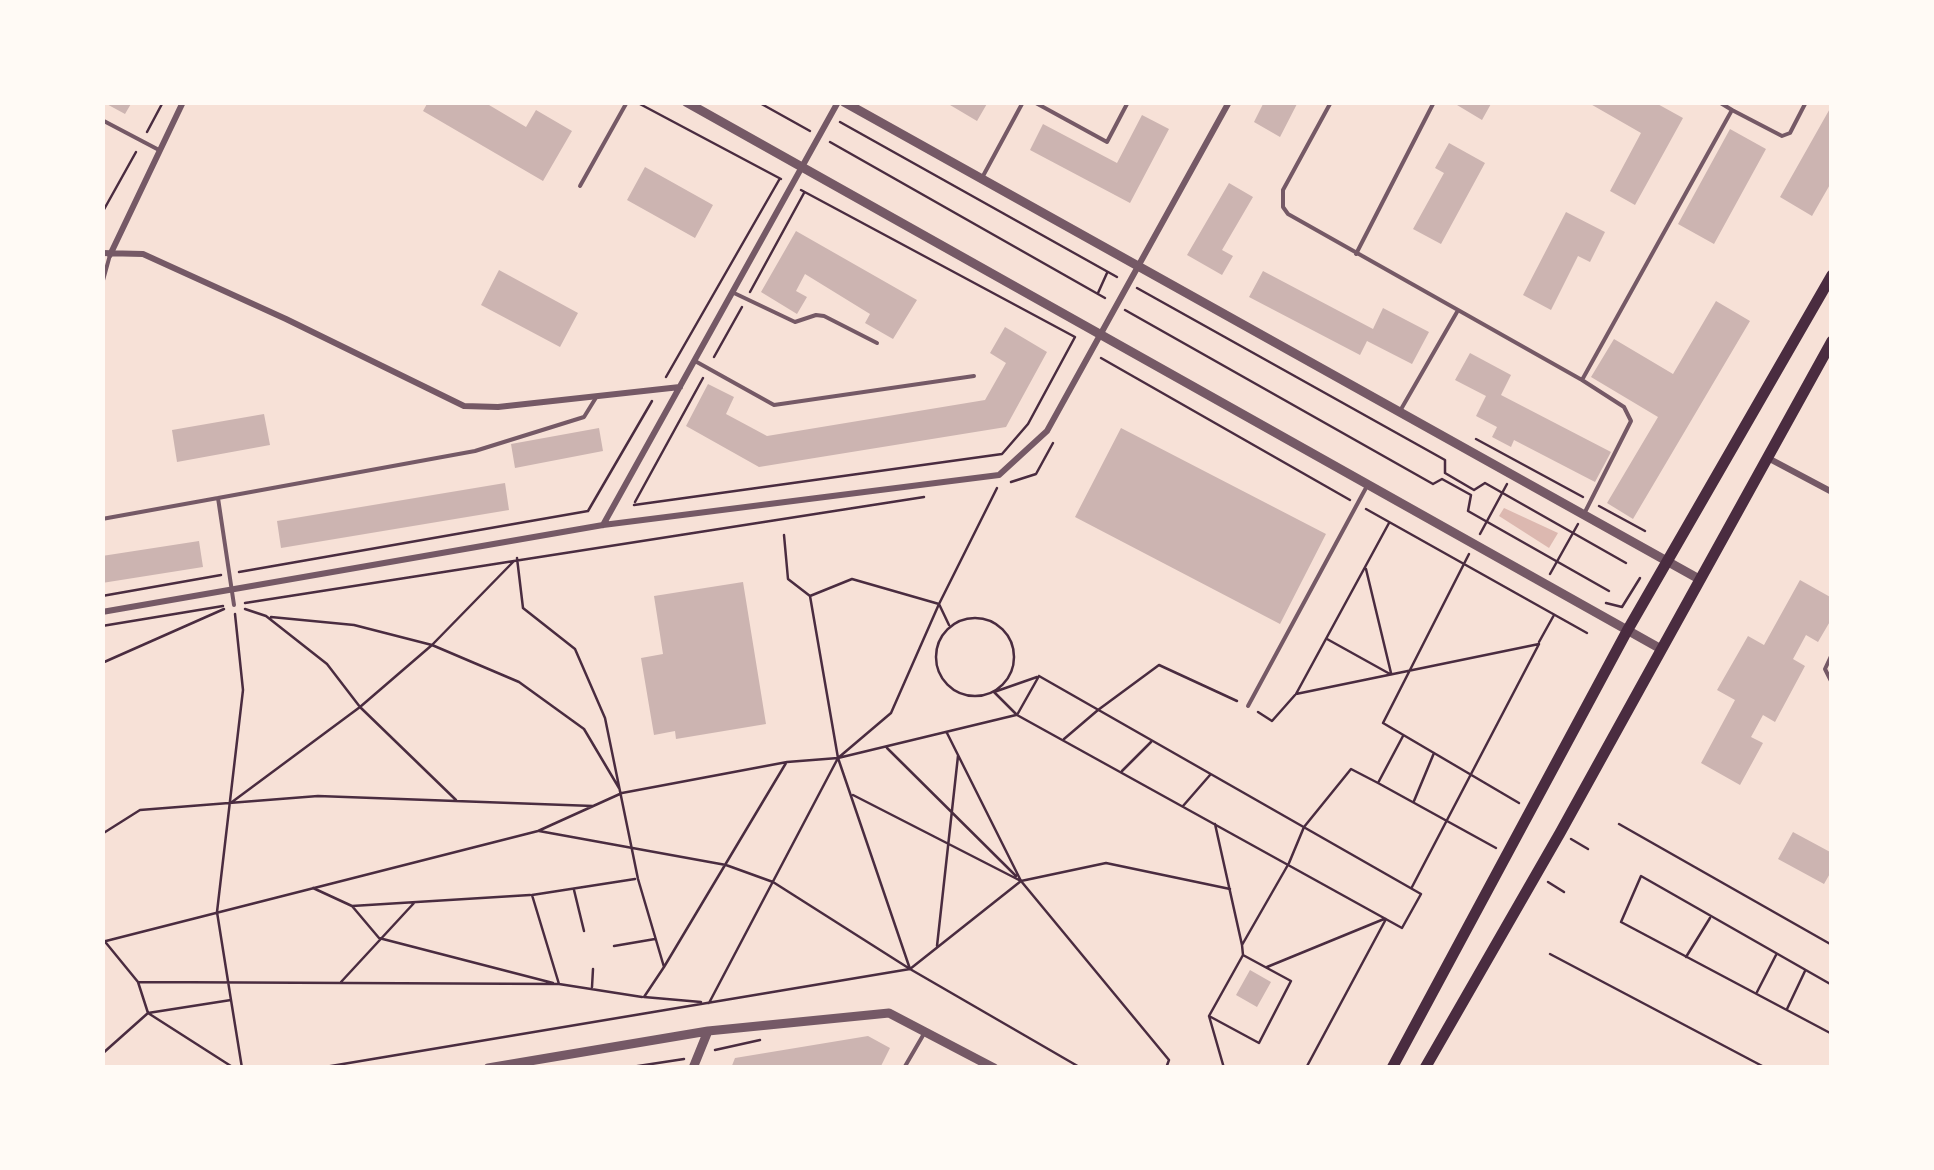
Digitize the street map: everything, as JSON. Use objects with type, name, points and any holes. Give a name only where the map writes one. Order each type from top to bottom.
[{"type":"main road","points":[[1392,1068],[1626,631],[1832,275]]},
{"type":"main road","points":[[1425,1068],[1560,833],[1832,341]]},
{"type":"street","points":[[183,102],[106,254],[142,254],[464,406],[498,407],[680,387]]},
{"type":"street","points":[[686,102],[1661,649]]},
{"type":"street","points":[[603,524],[841,102],[1700,579]]},
{"type":"street","points":[[102,612],[603,524],[999,475],[1047,431],[1229,102]]},
{"type":"street","points":[[1767,457],[1832,492]]},
{"type":"street","points":[[488,1068],[708,1031],[889,1013],[994,1068]]},
{"type":"street","points":[[693,1068],[708,1031]]},
{"type":"lane","points":[[580,186],[628,102]]},
{"type":"lane","points":[[981,180],[1024,102]]},
{"type":"lane","points":[[1034,102],[1107,142],[1128,102]]},
{"type":"lane","points":[[1331,102],[1284,190],[1283,208],[1624,407],[1632,422],[1584,514]]},
{"type":"lane","points":[[1356,254],[1434,102]]},
{"type":"lane","points":[[1718,102],[1782,136],[1790,133],[1806,102]]},
{"type":"lane","points":[[1582,380],[1732,110]]},
{"type":"lane","points":[[102,120],[158,150]]},
{"type":"lane","points":[[102,284],[106,254]]},
{"type":"lane","points":[[734,292],[796,322],[824,316],[877,344]]},
{"type":"lane","points":[[1400,411],[1457,312]]},
{"type":"lane","points":[[695,361],[764,400],[783,405],[974,376]]},
{"type":"lane","points":[[102,519],[475,451],[584,417],[598,394]]},
{"type":"lane","points":[[1248,706],[1367,484]]},
{"type":"lane","points":[[218,498],[234,604]]},
{"type":"lane","points":[[1832,654],[1825,670],[1832,682]]},
{"type":"lane","points":[[904,1068],[925,1032]]},
{"type":"path","points":[[102,213],[163,102]]},
{"type":"path","points":[[636,102],[1075,336],[1028,424],[1002,454],[634,505],[804,192]]},
{"type":"path","points":[[758,102],[1433,484],[1442,478],[1471,495],[1468,511],[1609,591]]},
{"type":"path","points":[[830,116],[1445,460],[1444,473],[1474,490],[1485,484],[1626,563]]},
{"type":"path","points":[[102,596],[588,512],[780,179]]},
{"type":"path","points":[[1098,294],[1108,272]]},
{"type":"path","points":[[1100,358],[1587,633]]},
{"type":"path","points":[[312,888],[352,906],[379,938],[559,984],[709,1003],[838,758],[890,713],[998,486],[1036,474],[1054,440]]},
{"type":"path","points":[[1512,474],[1383,723],[1472,773],[1531,812]]},
{"type":"path","points":[[102,626],[940,494]]},
{"type":"path","points":[[1533,604],[1584,514]]},
{"type":"path","points":[[1063,740],[1159,665],[1248,706],[1272,722],[1296,694],[1389,523]]},
{"type":"path","points":[[784,535],[788,579],[810,596],[838,758],[910,969]]},
{"type":"path","points":[[230,803],[360,706],[432,645],[516,558]]},
{"type":"path","points":[[516,558],[524,608],[575,648],[605,718],[638,879],[664,967]]},
{"type":"path","points":[[1365,566],[1391,674]]},
{"type":"path","points":[[1604,602],[1622,608],[1646,568]]},
{"type":"path","points":[[810,596],[852,579],[939,604],[950,626]]},
{"type":"path","points":[[234,604],[243,690],[218,912],[242,1068]]},
{"type":"path","points":[[102,663],[234,604],[266,616],[354,625],[432,645],[519,682],[584,729],[622,793]]},
{"type":"path","points":[[1412,889],[1554,615]]},
{"type":"path","points":[[266,616],[327,664],[360,706],[456,801]]},
{"type":"path","points":[[994,692],[1006,682],[1014,666],[1008,634],[981,617],[964,618],[950,626],[940,639],[936,655],[938,671],[948,685],[962,694],[978,696],[994,692],[1039,676],[1421,894],[1402,928],[1018,715],[994,692]]},
{"type":"path","points":[[1326,639],[1391,674]]},
{"type":"path","points":[[1296,694],[1539,644]]},
{"type":"path","points":[[234,1068],[148,1014],[138,982],[104,940],[538,830],[622,793],[787,762],[838,758],[1018,715],[1039,676]]},
{"type":"path","points":[[946,732],[1020,881]]},
{"type":"path","points":[[1378,783],[1403,734]]},
{"type":"path","points":[[1121,772],[1152,741]]},
{"type":"path","points":[[885,747],[1020,881],[1175,1068]]},
{"type":"path","points":[[1414,802],[1434,752]]},
{"type":"path","points":[[937,948],[958,756]]},
{"type":"path","points":[[644,997],[787,762]]},
{"type":"path","points":[[1242,944],[1289,863],[1304,827],[1351,769],[1508,855]]},
{"type":"path","points":[[1183,806],[1211,774]]},
{"type":"path","points":[[850,794],[1020,881]]},
{"type":"path","points":[[102,834],[140,810],[318,796],[597,806]]},
{"type":"path","points":[[1215,824],[1244,956],[1210,1016],[1224,1068]]},
{"type":"path","points":[[1619,824],[1832,945]]},
{"type":"path","points":[[538,830],[726,865],[773,882],[910,969]]},
{"type":"path","points":[[1560,833],[1588,849]]},
{"type":"path","points":[[910,969],[1020,881],[1106,863],[1230,889]]},
{"type":"path","points":[[1536,874],[1564,892]]},
{"type":"path","points":[[1832,985],[1642,876],[1621,922],[1832,1034]]},
{"type":"path","points":[[352,906],[532,895],[638,879]]},
{"type":"path","points":[[574,888],[584,931]]},
{"type":"path","points":[[532,895],[559,984]]},
{"type":"path","points":[[340,983],[414,902]]},
{"type":"path","points":[[1686,956],[1711,916]]},
{"type":"path","points":[[1266,968],[1386,919]]},
{"type":"path","points":[[1306,1068],[1386,919]]},
{"type":"path","points":[[614,946],[656,939]]},
{"type":"path","points":[[1550,954],[1766,1068]]},
{"type":"path","points":[[1756,994],[1777,954]]},
{"type":"path","points":[[1210,1016],[1259,1042],[1291,981],[1244,956]]},
{"type":"path","points":[[592,989],[593,968]]},
{"type":"path","points":[[1786,1010],[1806,970]]},
{"type":"path","points":[[138,982],[559,984]]},
{"type":"path","points":[[102,1054],[148,1014],[231,1000]]},
{"type":"path","points":[[700,1054],[770,1038]]},
{"type":"path","points":[[625,1068],[684,1058],[677,1068]]},
{"type":"path","points":[[1166,1068],[1169,1060]]},
{"type":"shaded area","points":[[1504,508],[1558,533],[1549,548],[1499,516]]},
{"type":"building","points":[[103,102],[132,102],[125,114]]},
{"type":"building","points":[[428,102],[484,102],[526,127],[536,110],[572,131],[543,181],[423,111]]},
{"type":"building","points":[[945,102],[988,102],[977,121]]},
{"type":"building","points":[[1264,102],[1298,102],[1280,137],[1254,122]]},
{"type":"building","points":[[1452,102],[1492,102],[1482,120]]},
{"type":"building","points":[[1587,102],[1654,102],[1683,118],[1635,205],[1610,191],[1641,133]]},
{"type":"building","points":[[1832,105],[1832,181],[1812,216],[1780,197]]},
{"type":"building","points":[[1142,115],[1169,129],[1130,203],[1030,150],[1043,124],[1117,163]]},
{"type":"building","points":[[1730,129],[1766,149],[1714,244],[1678,224]]},
{"type":"building","points":[[1449,143],[1485,163],[1441,244],[1413,229],[1444,173],[1435,168]]},
{"type":"building","points":[[645,167],[713,205],[695,238],[627,200]]},
{"type":"building","points":[[1229,183],[1253,197],[1222,250],[1233,256],[1222,275],[1187,255]]},
{"type":"building","points":[[1566,212],[1605,232],[1590,262],[1578,256],[1551,310],[1523,295]]},
{"type":"building","points":[[796,231],[917,300],[893,339],[865,323],[870,314],[805,274],[796,291],[807,297],[797,314],[761,292]]},
{"type":"building","points":[[499,270],[578,313],[560,347],[481,305]]},
{"type":"building","points":[[1263,271],[1373,329],[1383,308],[1429,332],[1412,364],[1367,341],[1360,355],[1249,297]]},
{"type":"building","points":[[1716,301],[1750,321],[1633,519],[1607,503],[1658,417],[1591,377],[1614,339],[1673,374]]},
{"type":"building","points":[[1005,327],[1047,352],[1006,427],[759,467],[686,426],[708,384],[734,397],[726,414],[767,436],[985,400],[1006,363],[990,353]]},
{"type":"building","points":[[1470,353],[1511,375],[1501,395],[1611,452],[1595,482],[1514,440],[1511,447],[1492,437],[1497,427],[1476,416],[1486,396],[1455,380]]},
{"type":"building","points":[[264,414],[270,445],[177,462],[172,430]]},
{"type":"building","points":[[599,428],[603,451],[515,468],[511,444]]},
{"type":"building","points":[[1121,428],[1326,534],[1280,624],[1075,517]]},
{"type":"building","points":[[505,483],[509,510],[281,548],[277,521]]},
{"type":"building","points":[[199,541],[203,567],[102,583],[102,556]]},
{"type":"building","points":[[1800,580],[1832,598],[1832,618],[1818,642],[1806,635],[1793,659],[1805,666],[1775,722],[1763,715],[1751,737],[1763,743],[1740,785],[1701,763],[1735,700],[1717,690],[1748,636],[1764,645]]},
{"type":"building","points":[[743,582],[766,724],[676,739],[675,731],[654,735],[641,658],[663,654],[654,596]]},
{"type":"building","points":[[1793,832],[1832,853],[1832,870],[1824,884],[1778,859]]},
{"type":"building","points":[[1250,970],[1271,982],[1257,1007],[1236,995]]},
{"type":"building","points":[[868,1036],[890,1048],[880,1068],[731,1068],[735,1058]]}]
